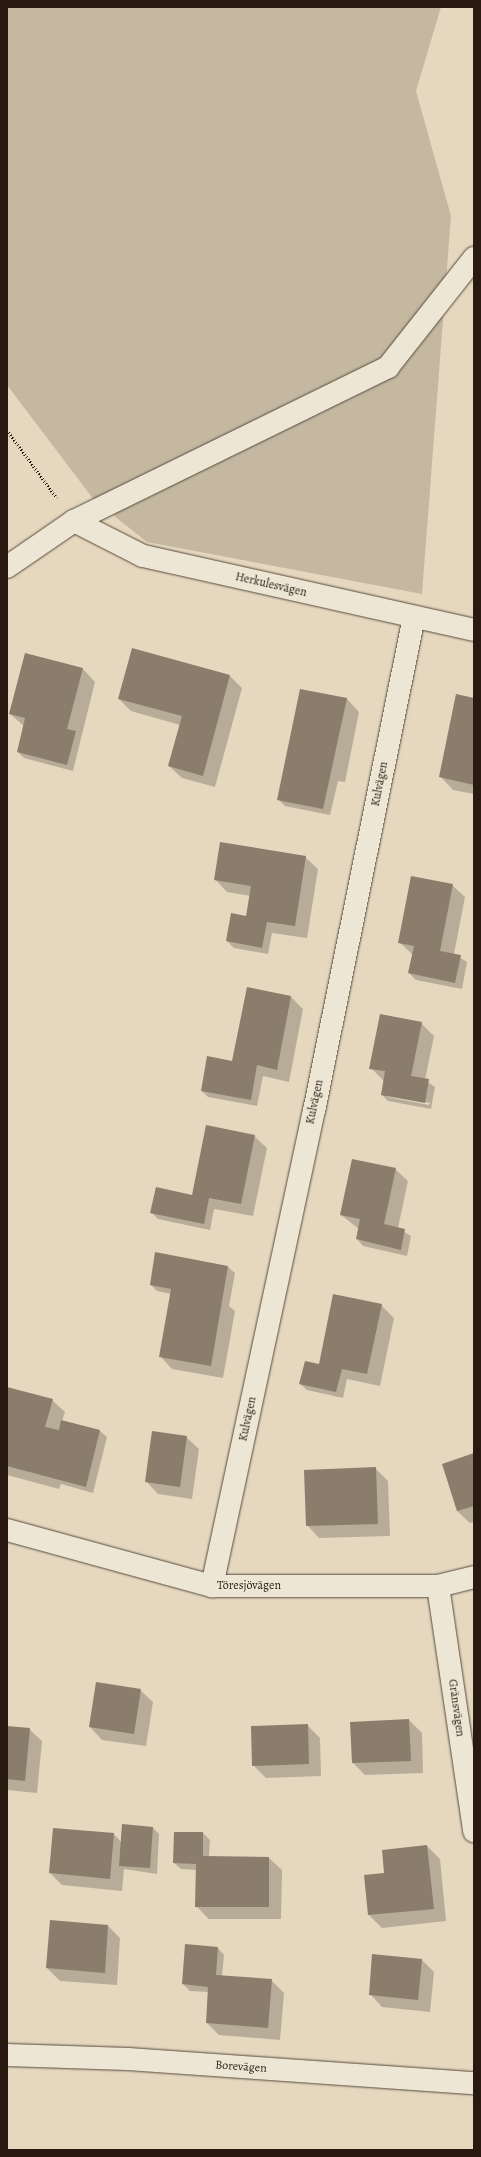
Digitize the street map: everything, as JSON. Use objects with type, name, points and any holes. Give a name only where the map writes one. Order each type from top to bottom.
[{"type":"street","points":[[7,567],[74,521],[388,367],[474,258]]},
{"type":"street","name":"Herkulesvägen","points":[[74,521],[143,556],[474,630]]},
{"type":"street","name":"Kulvägen","points":[[212,1586],[314,1111],[414,617]]},
{"type":"street","name":"Töresjövägen","points":[[7,1530],[212,1586],[438,1586],[474,1577]]},
{"type":"street","name":"Gränsvägen","points":[[438,1586],[474,1831]]},
{"type":"street","name":"Borevägen","points":[[7,2055],[128,2059],[474,2083]]},
{"type":"path","points":[[7,430],[74,521]]},
{"type":"shaded area","points":[[7,7],[441,7],[416,91],[451,216],[422,594],[147,542],[94,500],[7,385]]},
{"type":"building","points":[[132,648],[230,675],[203,776],[168,766],[182,716],[118,699]]},
{"type":"building","points":[[25,653],[83,668],[67,729],[76,731],[67,765],[17,752],[25,718],[9,714]]},
{"type":"building","points":[[300,689],[347,698],[323,809],[277,800]]},
{"type":"building","points":[[456,694],[474,698],[474,785],[439,777]]},
{"type":"building","points":[[220,842],[306,856],[295,926],[267,922],[262,948],[226,941],[231,913],[246,916],[251,886],[214,880]]},
{"type":"building","points":[[411,876],[453,884],[440,951],[461,955],[455,983],[408,973],[414,946],[398,943]]},
{"type":"building","points":[[247,987],[291,996],[277,1070],[257,1065],[251,1100],[201,1091],[207,1056],[232,1061]]},
{"type":"building","points":[[380,1014],[422,1022],[411,1076],[429,1079],[425,1103],[381,1095],[385,1071],[369,1069]]},
{"type":"building","points":[[206,1125],[255,1135],[241,1204],[209,1198],[204,1224],[150,1213],[156,1187],[192,1195]]},
{"type":"building","points":[[352,1159],[396,1168],[384,1224],[405,1229],[401,1250],[356,1239],[360,1219],[340,1215]]},
{"type":"building","points":[[155,1252],[228,1266],[211,1366],[159,1357],[171,1289],[150,1285]]},
{"type":"building","points":[[333,1294],[382,1304],[367,1374],[342,1369],[336,1392],[299,1384],[305,1361],[319,1364]]},
{"type":"building","points":[[7,1387],[53,1399],[45,1427],[59,1430],[61,1420],[100,1430],[86,1487],[7,1466]]},
{"type":"building","points":[[152,1431],[187,1436],[180,1487],[145,1482]]},
{"type":"building","points":[[474,1453],[474,1506],[457,1511],[442,1464]]},
{"type":"building","points":[[376,1467],[378,1524],[306,1526],[304,1470]]},
{"type":"building","points":[[96,1682],[141,1689],[134,1734],[89,1727]]},
{"type":"building","points":[[409,1719],[411,1761],[352,1763],[350,1722]]},
{"type":"building","points":[[308,1724],[309,1764],[252,1766],[251,1726]]},
{"type":"building","points":[[7,1726],[30,1728],[25,1781],[7,1779]]},
{"type":"building","points":[[122,1824],[153,1827],[150,1868],[119,1866]]},
{"type":"building","points":[[53,1828],[114,1833],[110,1879],[49,1873]]},
{"type":"building","points":[[174,1832],[203,1832],[203,1856],[269,1857],[269,1907],[195,1907],[196,1864],[173,1863]]},
{"type":"building","points":[[427,1845],[434,1909],[368,1915],[364,1875],[384,1873],[382,1850]]},
{"type":"building","points":[[50,1920],[108,1925],[105,1973],[46,1968]]},
{"type":"building","points":[[185,1944],[218,1947],[216,1975],[272,1979],[268,2028],[206,2023],[208,1987],[182,1984]]},
{"type":"building","points":[[372,1954],[422,1959],[418,2000],[369,1995]]}]
